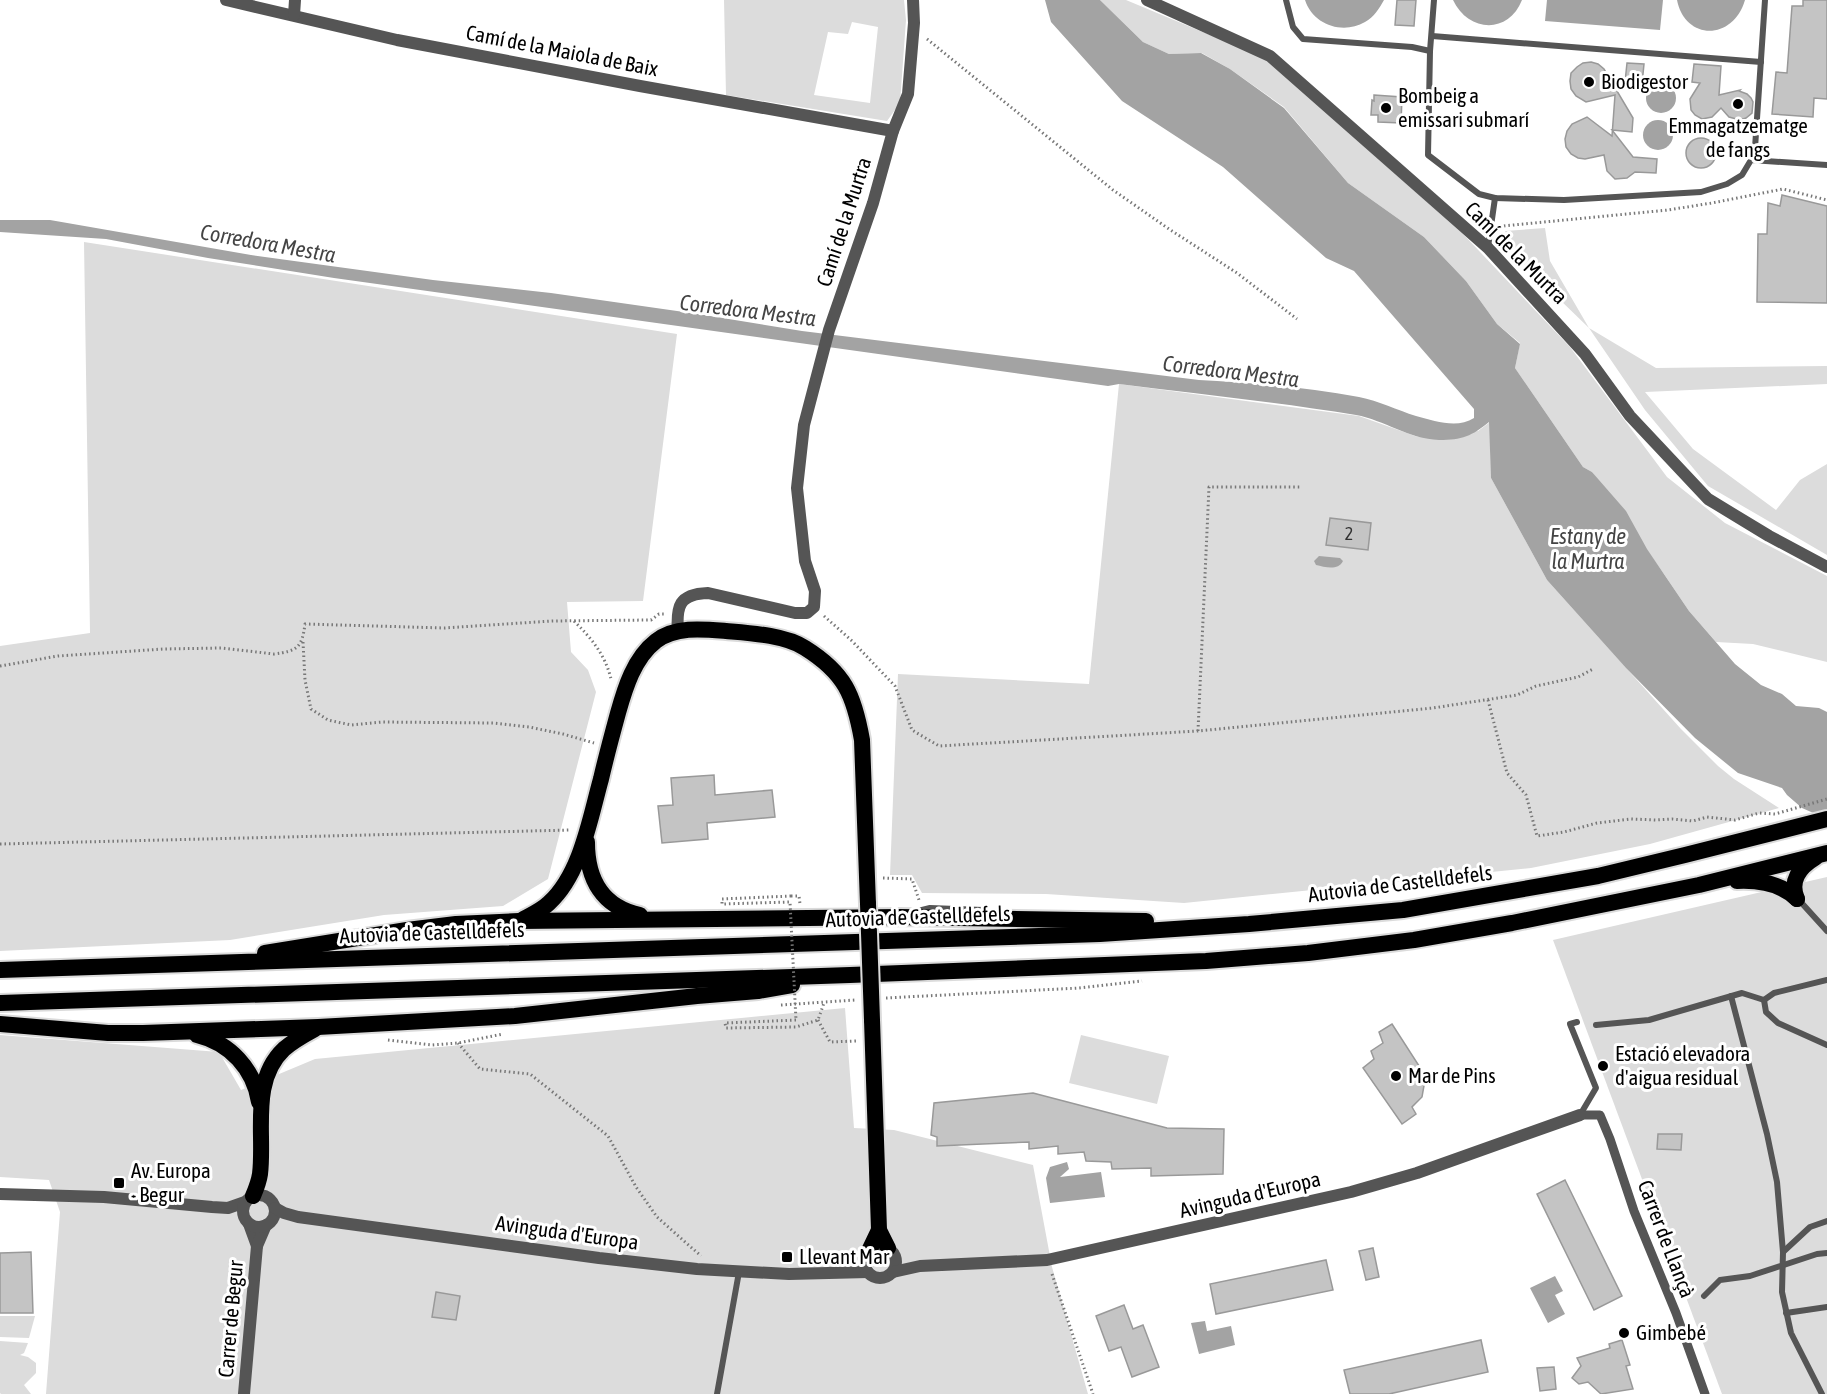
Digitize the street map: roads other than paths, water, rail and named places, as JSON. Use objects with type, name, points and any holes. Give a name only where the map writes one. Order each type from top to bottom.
[{"type":"highway","points":[[519,921],[550,903],[565,884],[574,867],[580,830],[632,674],[646,650],[656,641],[678,632],[701,629],[774,637],[801,645],[819,657],[837,673],[850,692],[862,740],[879,1230],[892,1252]]},
{"type":"highway","name":"Autovia de Castelldefels","points":[[0,970],[1089,934],[1249,924],[1403,909],[1598,876],[1827,819]]},
{"type":"highway","points":[[580,830],[592,877],[604,897],[623,910],[659,919]]},
{"type":"highway","points":[[0,1003],[1206,961],[1414,940],[1501,925],[1699,885],[1826,853]]},
{"type":"highway","points":[[1797,899],[1794,883],[1799,873],[1811,861],[1826,853]]},
{"type":"highway","points":[[1699,885],[1726,881],[1756,881],[1779,886],[1797,899]]},
{"type":"highway","points":[[192,964],[407,930],[456,924],[519,921],[899,917],[1249,924]]},
{"type":"highway","points":[[0,1024],[108,1033],[176,1033],[515,1016],[759,991],[850,975]]},
{"type":"highway","points":[[263,1208],[260,1174],[261,1119],[265,1083],[275,1060],[284,1050],[318,1027]]},
{"type":"highway","points":[[176,1033],[208,1038],[223,1045],[240,1060],[254,1082],[261,1119]]},
{"type":"highway","points":[[867,1253],[879,1230]]},
{"type":"street","name":"Camí de la Maiola de Baix","points":[[226,0],[420,44],[893,131]]},
{"type":"street","points":[[294,15],[295,0]]},
{"type":"street","name":"Camí de la Murtra","points":[[678,632],[678,609],[693,593],[708,593],[795,613],[807,613],[814,607],[815,591],[805,561],[797,488],[804,426],[829,330],[873,203],[893,131],[908,94],[913,0]]},
{"type":"street","name":"Camí de la Murtra","points":[[1147,0],[1270,56],[1488,248],[1586,354],[1630,416],[1708,499],[1769,536],[1827,567]]},
{"type":"street","name":"Avinguda d'Europa","points":[[892,1272],[920,1266],[1047,1260],[1352,1192],[1417,1173],[1580,1115]]},
{"type":"street","name":"Carrer de Llançà","points":[[1580,1115],[1600,1115],[1634,1211],[1676,1313],[1705,1394]]},
{"type":"street","name":"Avinguda d'Europa","points":[[0,1194],[104,1197],[212,1207],[263,1208],[298,1217],[599,1258],[698,1269],[789,1274],[868,1272]]},
{"type":"street","name":"Avinguda d'Europa","points":[[212,1207],[257,1227],[263,1208]]},
{"type":"street","points":[[247,1221],[243,1210],[263,1208]]},
{"type":"street","name":"Carrer de Begur","points":[[244,1394],[256,1246],[263,1208]]},
{"type":"street","name":"Carrer de Begur","points":[[247,1221],[256,1246]]},
{"type":"street","points":[[878,1246],[892,1252],[895,1267],[892,1272],[883,1278],[878,1278],[868,1272],[864,1264],[867,1253],[878,1246]]},
{"type":"street","name":"Avinguda d'Europa","points":[[892,1252],[920,1266]]},
{"type":"street","name":"Avinguda d'Europa","points":[[831,1273],[852,1264],[867,1253]]},
{"type":"lane","points":[[1287,0],[1293,27],[1303,39],[1412,47],[1430,51]]},
{"type":"lane","points":[[1434,0],[1430,51],[1428,155],[1479,194],[1495,198],[1564,200],[1701,192],[1727,184],[1742,175],[1755,148],[1765,0]]},
{"type":"lane","points":[[1432,36],[1761,62]]},
{"type":"lane","points":[[1751,160],[1827,165]]},
{"type":"lane","points":[[1488,248],[1495,198]]},
{"type":"lane","points":[[1797,899],[1827,931]]},
{"type":"lane","points":[[899,917],[930,908],[992,911]]},
{"type":"lane","points":[[1004,911],[1049,919]]},
{"type":"lane","points":[[1764,1000],[1774,993],[1827,980]]},
{"type":"lane","points":[[1596,1025],[1649,1020],[1742,993],[1764,1000]]},
{"type":"lane","points":[[1731,996],[1767,1134],[1777,1182],[1783,1252],[1782,1292],[1786,1312],[1791,1333],[1822,1394]]},
{"type":"lane","points":[[1764,1000],[1766,1012],[1778,1023],[1827,1045]]},
{"type":"lane","points":[[1577,1022],[1570,1024],[1596,1088],[1580,1115]]},
{"type":"lane","points":[[1783,1252],[1810,1227],[1827,1221]]},
{"type":"lane","points":[[1704,1296],[1720,1280],[1750,1276],[1827,1252]]},
{"type":"lane","points":[[717,1394],[739,1272]]},
{"type":"lane","points":[[1786,1312],[1827,1307]]},
{"type":"water","name":"Estany de la Murtra","points":[[1045,0],[1100,0],[1143,42],[1169,54],[1201,53],[1230,69],[1284,108],[1348,183],[1424,237],[1466,281],[1497,324],[1520,344],[1515,368],[1583,467],[1592,472],[1626,511],[1647,549],[1689,611],[1735,664],[1761,685],[1782,694],[1796,706],[1819,708],[1827,712],[1827,819],[1802,808],[1782,788],[1738,773],[1695,738],[1626,668],[1547,580],[1491,478],[1489,422],[1472,434],[1460,438],[1428,439],[1366,417],[1326,410],[1119,384],[1108,386],[334,278],[106,239],[0,232],[0,220],[50,220],[251,255],[433,280],[551,293],[802,331],[1199,380],[1320,391],[1366,399],[1416,416],[1453,424],[1474,418],[1474,409],[1354,271],[1326,258],[1223,167],[1122,101],[1051,22]]},
{"type":"water","points":[[1305,0],[1384,0],[1368,20],[1347,28],[1322,21],[1309,9]]},
{"type":"water","points":[[1453,0],[1522,0],[1516,11],[1507,19],[1498,24],[1488,25],[1468,18]]},
{"type":"water","points":[[1547,0],[1663,0],[1660,30],[1545,21]]},
{"type":"water","points":[[1677,0],[1745,0],[1739,13],[1730,23],[1720,29],[1709,31],[1699,29],[1689,23]]},
{"type":"water","points":[[1661,83],[1671,88],[1676,98],[1671,108],[1661,113],[1651,108],[1646,98],[1651,88]]},
{"type":"water","points":[[1658,120],[1668,125],[1673,135],[1668,145],[1658,150],[1648,145],[1643,135],[1648,125]]},
{"type":"water","points":[[1319,556],[1340,558],[1343,561],[1335,567],[1323,567],[1316,565],[1314,561]]},
{"type":"water","points":[[1067,1162],[1069,1169],[1060,1177],[1101,1172],[1105,1197],[1050,1203],[1046,1178],[1050,1167]]},
{"type":"water","points":[[1555,1276],[1563,1291],[1555,1295],[1565,1314],[1548,1323],[1530,1288]]},
{"type":"water","points":[[1205,1321],[1207,1331],[1231,1326],[1235,1345],[1199,1354],[1191,1323]]},
{"type":"place","name":"Biodigestor","points":[[1589,82]]},
{"type":"place","name":"Emmagatzematge de fangs","points":[[1738,104]]},
{"type":"place","name":"Bombeig a emissari submarí","points":[[1386,108]]},
{"type":"place","name":"Estació elevadora d'aigua residual","points":[[1603,1066]]},
{"type":"place","name":"Mar de Pins","points":[[1396,1076]]},
{"type":"place","name":"Av. Europa - Begur","points":[[119,1183]]},
{"type":"place","name":"Llevant Mar","points":[[787,1257]]},
{"type":"place","name":"Gimbebé","points":[[1624,1333]]},
{"type":"water label","name":"Corredora Mestra","points":[[268,243]]},
{"type":"water label","name":"Corredora Mestra","points":[[748,310]]},
{"type":"water label","name":"Corredora Mestra","points":[[1231,371]]}]
